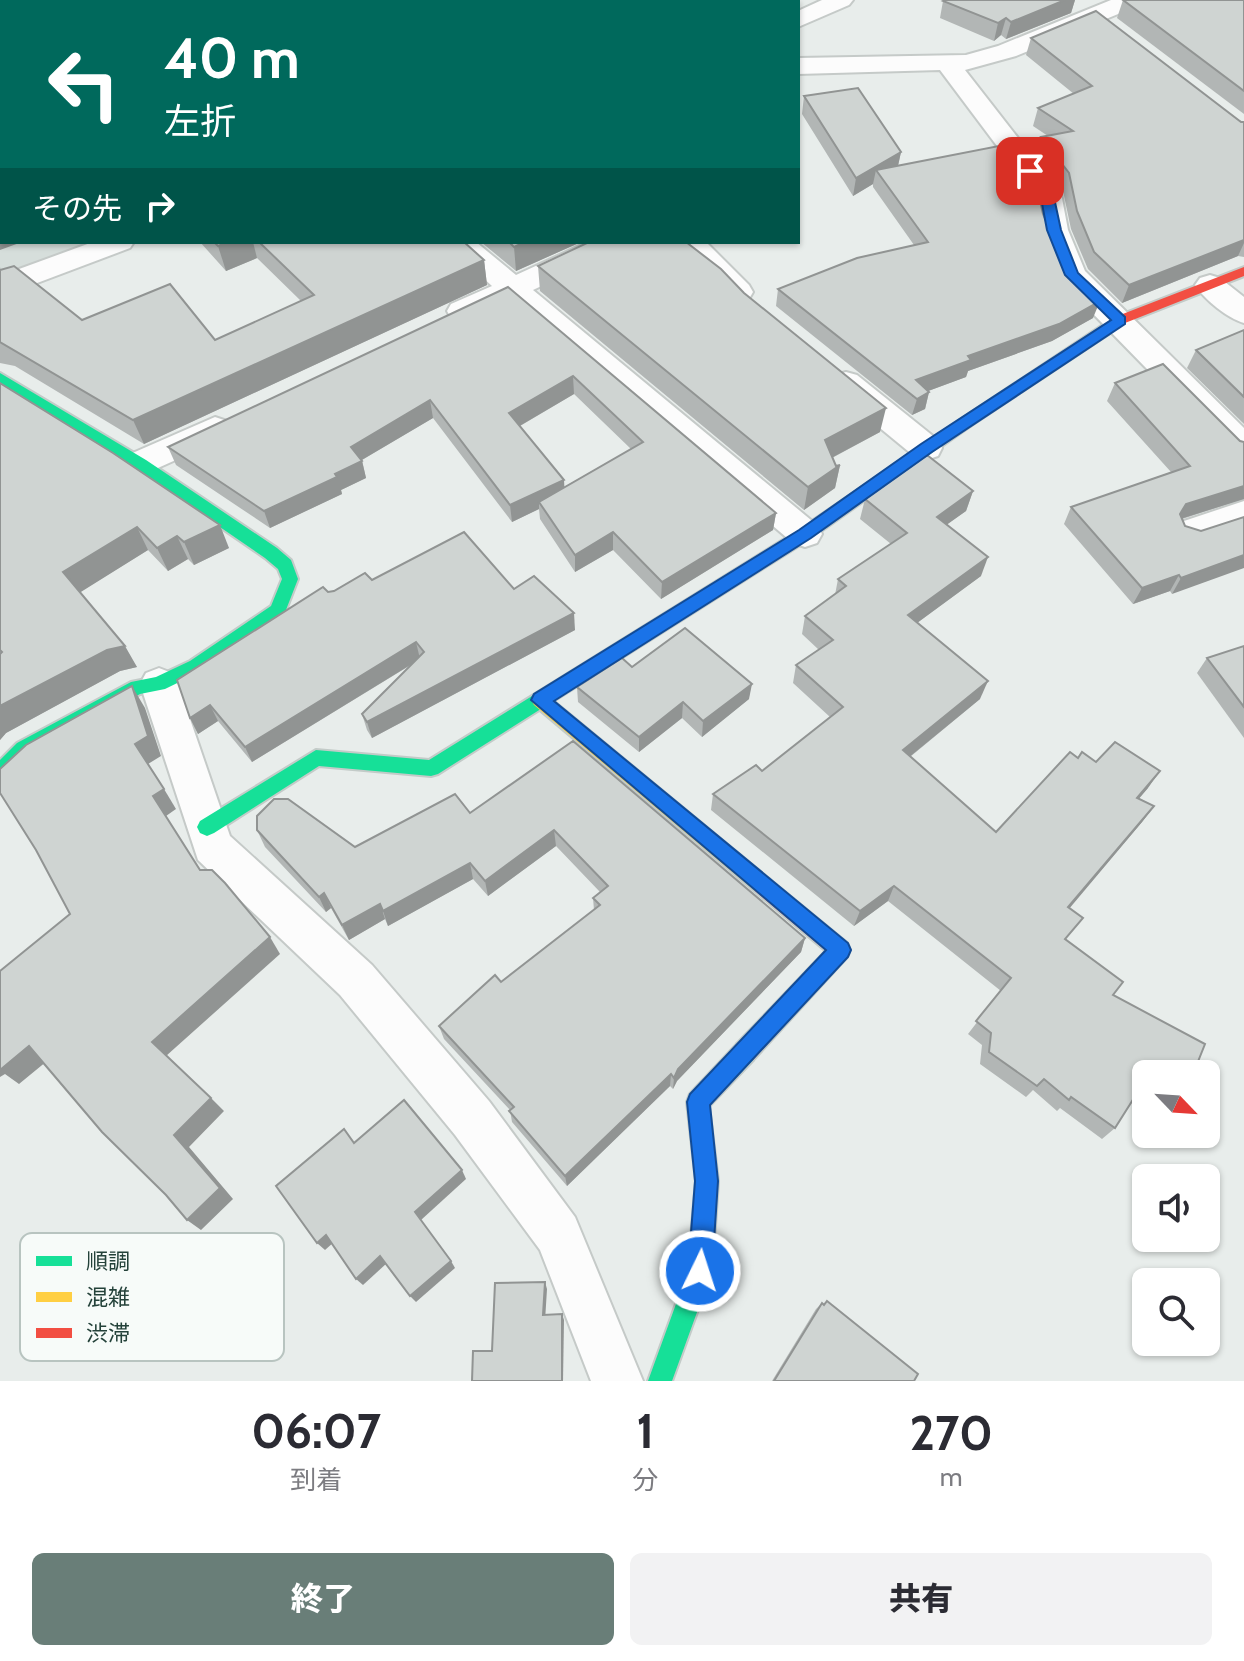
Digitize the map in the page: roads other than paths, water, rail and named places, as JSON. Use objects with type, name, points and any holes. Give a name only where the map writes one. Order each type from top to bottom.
[{"type":"street","points":[[800,19],[841,0]]},
{"type":"street","points":[[1072,0],[1118,36]]},
{"type":"street","points":[[800,66],[948,64],[1007,51],[1132,0]]},
{"type":"street","points":[[948,64],[1047,193],[1054,230],[1072,275],[1244,448]]},
{"type":"street","points":[[0,287],[115,244]]},
{"type":"street","points":[[460,244],[805,534]]},
{"type":"street","points":[[441,321],[608,244]]},
{"type":"street","points":[[692,244],[754,308]]},
{"type":"street","points":[[207,827],[316,758],[431,768],[805,534],[926,448],[1120,320],[1244,271]]},
{"type":"street","points":[[1210,285],[1244,313]]},
{"type":"street","points":[[828,368],[926,448]]},
{"type":"street","points":[[0,378],[140,464],[271,553],[285,565],[290,579],[278,610],[196,666],[159,684],[137,687],[24,749],[0,772]]},
{"type":"street","points":[[140,464],[240,417]]},
{"type":"street","points":[[1190,532],[1244,514]]},
{"type":"street","points":[[159,684],[213,847],[356,980],[472,1118],[558,1234],[617,1381]]},
{"type":"street","points":[[540,700],[840,950],[698,1102],[707,1181],[700,1271],[660,1381]]}]
